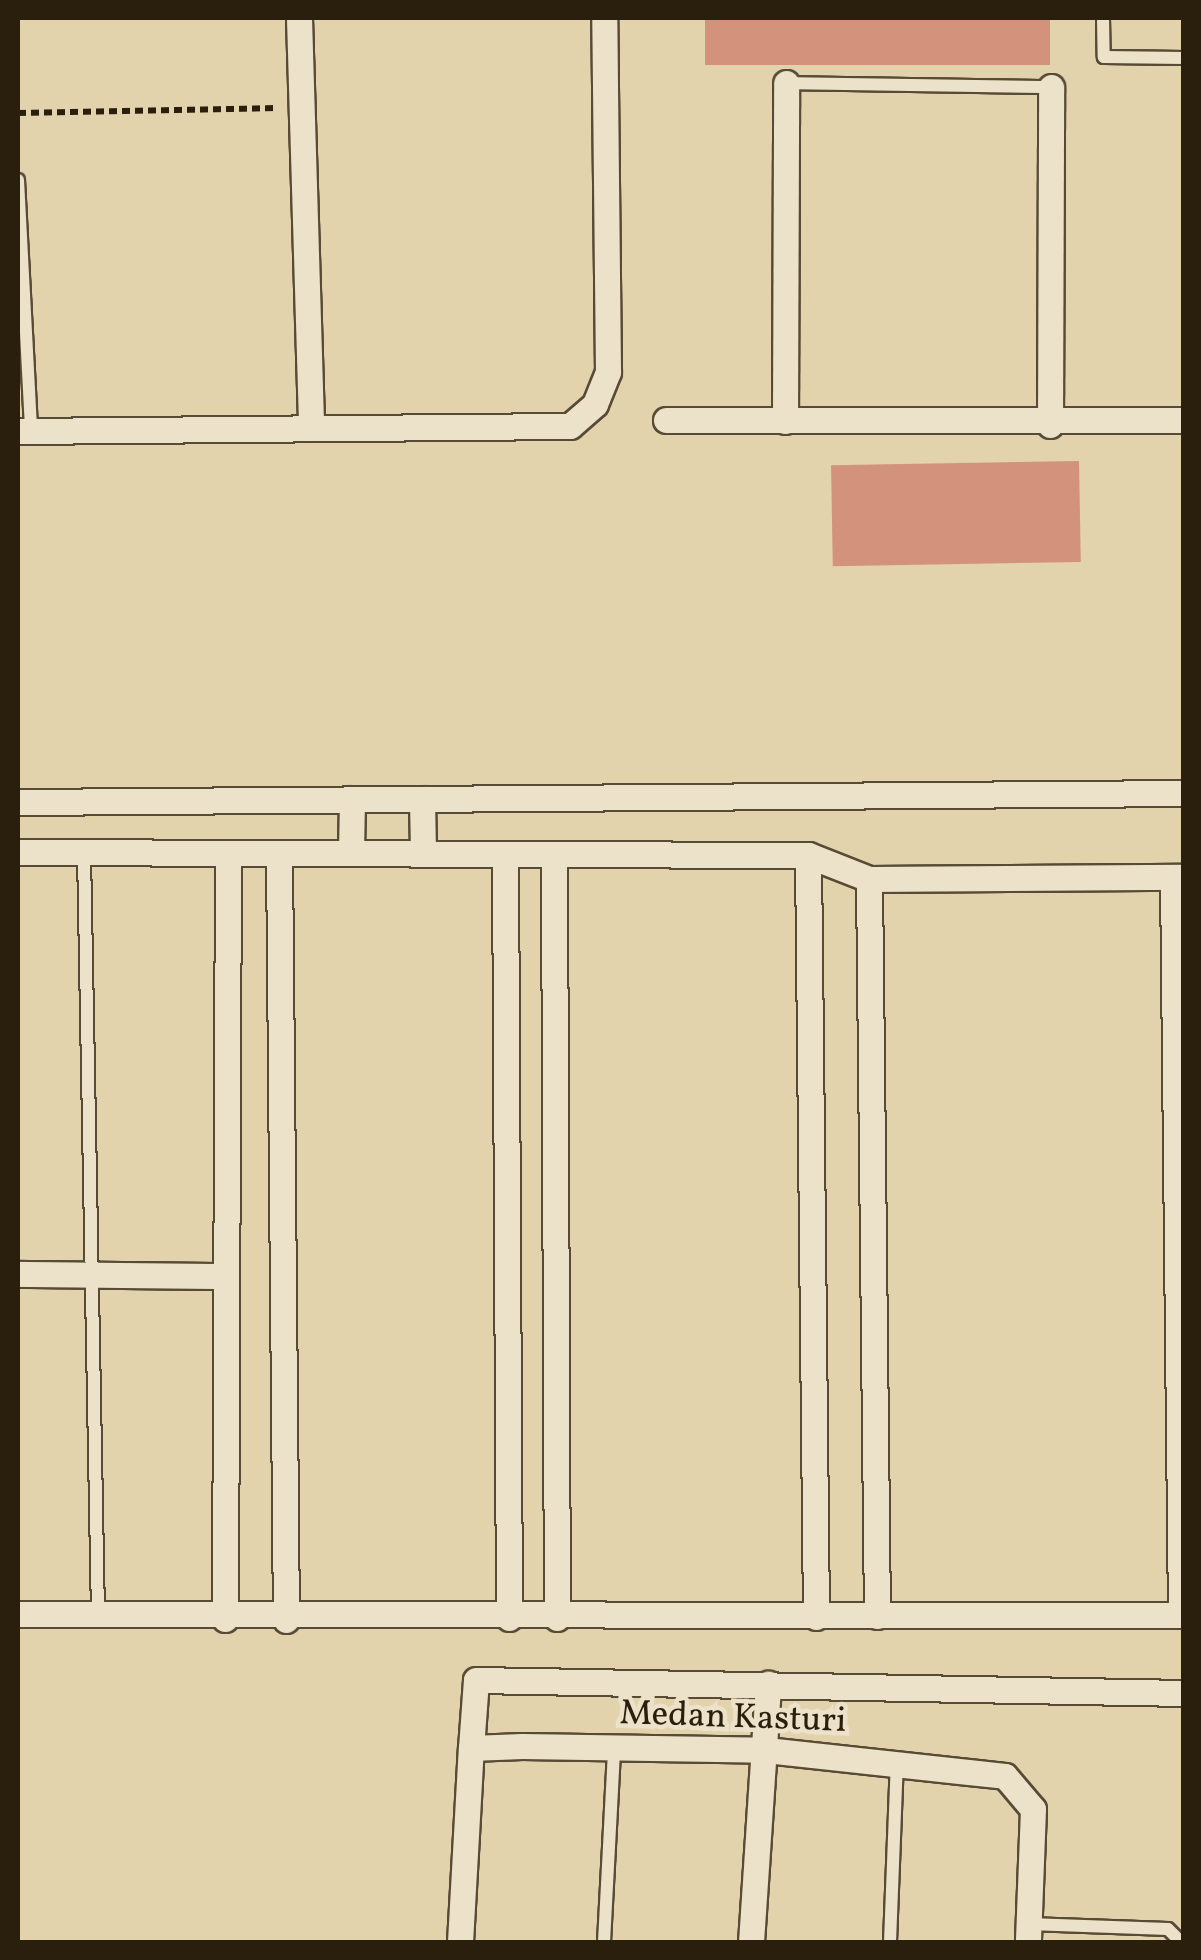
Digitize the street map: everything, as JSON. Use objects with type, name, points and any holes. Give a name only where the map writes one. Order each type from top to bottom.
[{"type":"street","points":[[299,18],[311,428]]},
{"type":"street","points":[[24,431],[536,431],[570,426],[595,404],[608,372],[604,18]]},
{"type":"street","points":[[784,421],[786,83]]},
{"type":"street","points":[[1050,425],[1052,87]]},
{"type":"street","points":[[666,420],[1050,425],[1184,420]]},
{"type":"street","points":[[18,802],[1184,793]]},
{"type":"street","points":[[351,852],[352,799]]},
{"type":"street","points":[[422,799],[423,853]]},
{"type":"street","points":[[18,852],[808,854],[869,879],[1178,877],[1182,1615],[98,1620],[18,1614]]},
{"type":"street","points":[[225,1620],[228,853]]},
{"type":"street","points":[[279,853],[286,1620]]},
{"type":"street","points":[[505,854],[509,1618]]},
{"type":"street","points":[[554,854],[557,1618]]},
{"type":"street","points":[[808,854],[816,1617]]},
{"type":"street","points":[[869,879],[877,1616]]},
{"type":"street","points":[[18,1274],[226,1276]]},
{"type":"street","points":[[460,1942],[476,1680],[1184,1692]]},
{"type":"street","points":[[751,1942],[768,1684]]},
{"type":"street","name":"Medan Kasturi","points":[[472,1748],[766,1750],[977,1768],[1024,1788],[1033,1809],[1028,1933]]},
{"type":"lane","points":[[1103,18],[1104,57],[1184,58]]},
{"type":"lane","points":[[786,83],[1052,87]]},
{"type":"lane","points":[[18,180],[24,431]]},
{"type":"lane","points":[[84,852],[98,1620]]},
{"type":"lane","points":[[604,1942],[614,1748]]},
{"type":"lane","points":[[890,1942],[897,1762]]},
{"type":"lane","points":[[1028,1933],[1168,1929],[1182,1942]]},
{"type":"path","points":[[18,113],[302,108]]},
{"type":"building","points":[[705,18],[1050,18],[1050,65],[705,65]]},
{"type":"building","points":[[1079,461],[1081,562],[833,566],[831,465]]}]
